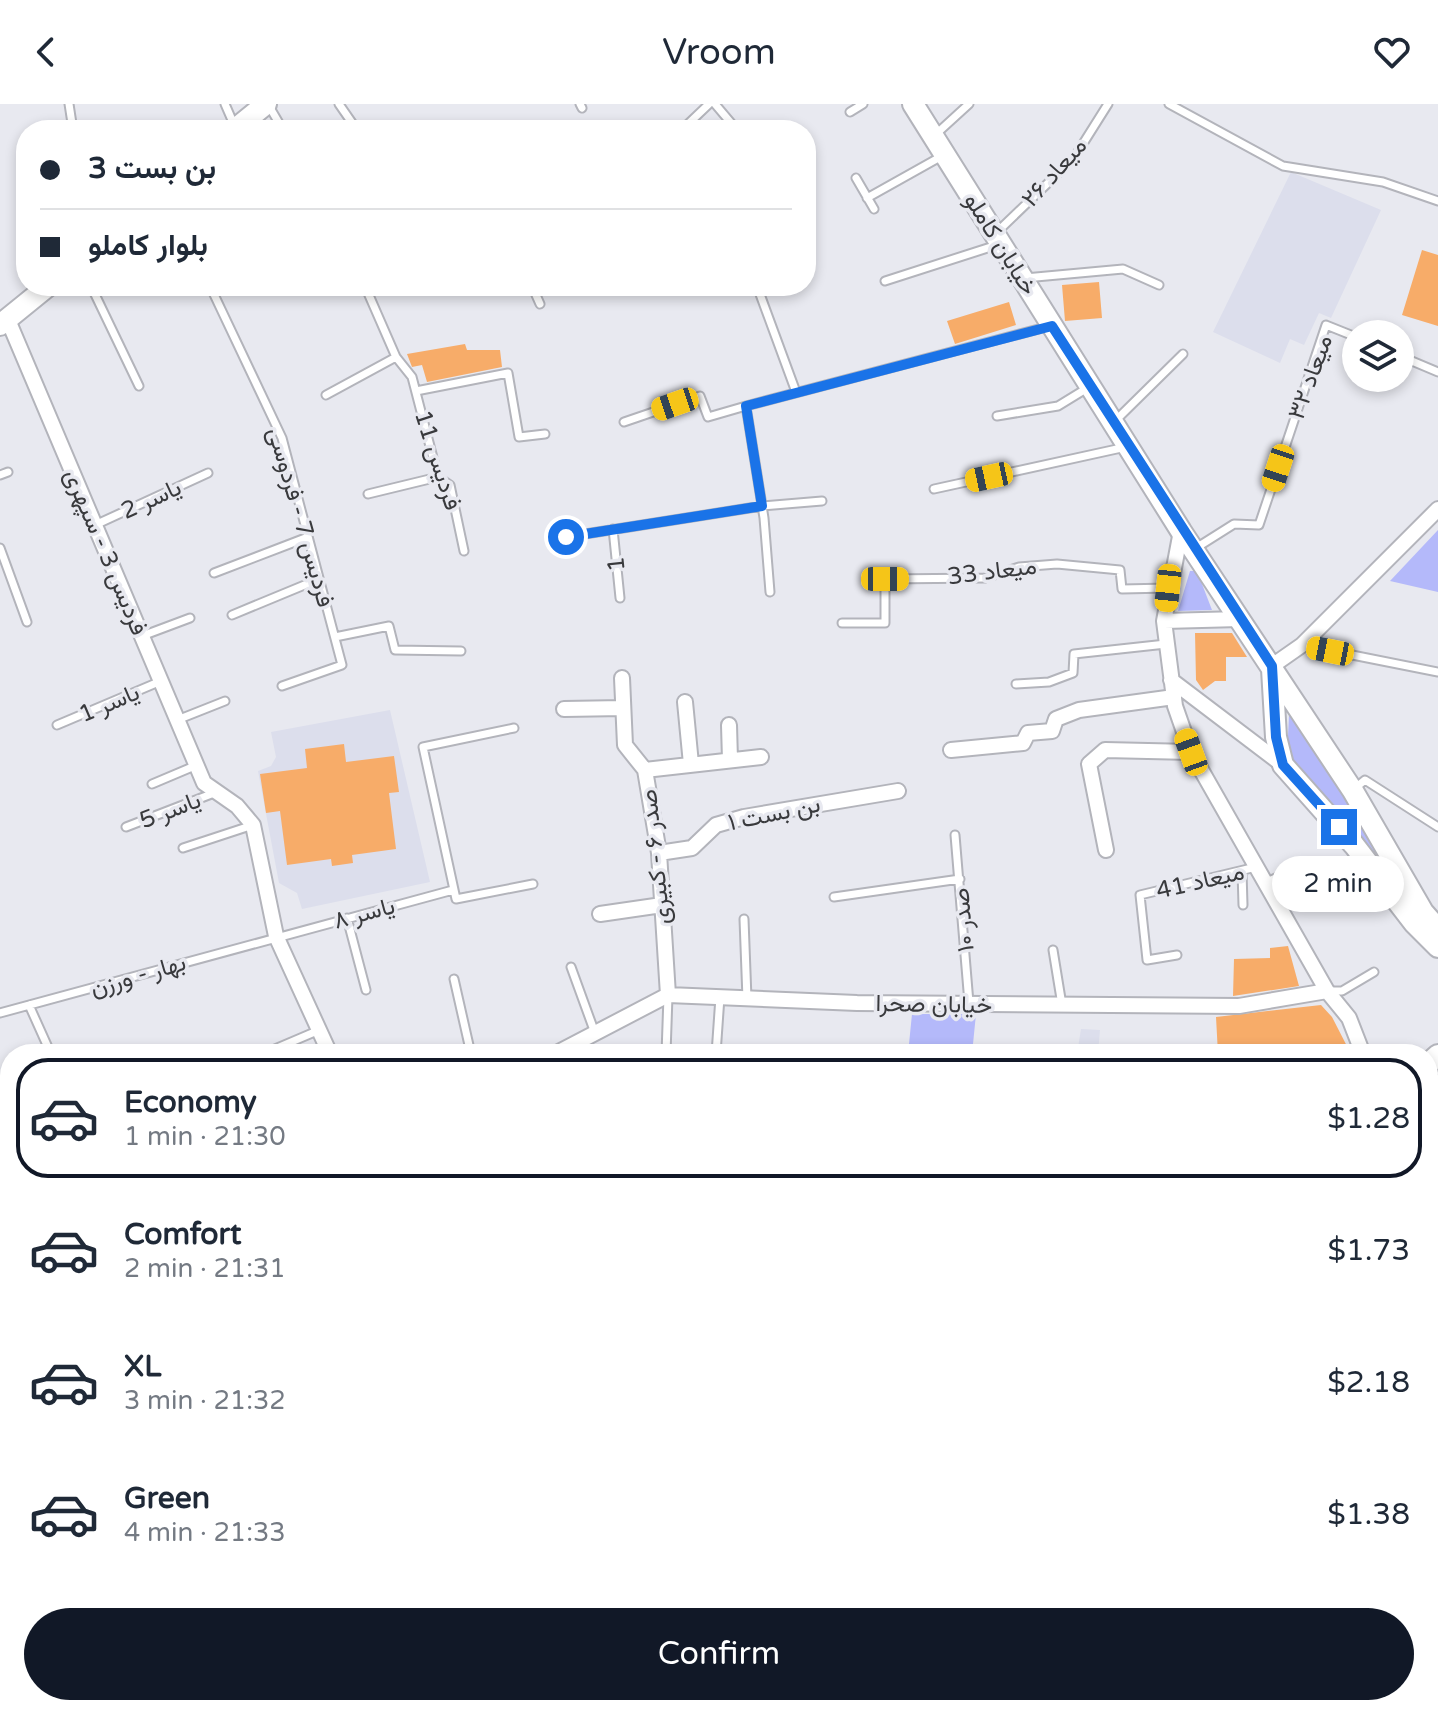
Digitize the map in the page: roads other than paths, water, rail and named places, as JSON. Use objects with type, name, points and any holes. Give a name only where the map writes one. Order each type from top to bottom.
[{"type":"street","points":[[247,120],[267,104]]},
{"type":"street","name":"خیابان کاملو","points":[[913,104],[1181,531],[1353,791],[1413,894],[1438,929]]},
{"type":"street","points":[[4,323],[36,296]]},
{"type":"street","name":"فردیس 3 - سپهری","points":[[4,323],[209,788]]},
{"type":"street","points":[[1283,765],[1276,737],[1272,666],[1302,645],[1438,509]]},
{"type":"street","points":[[1181,531],[1164,621],[1174,697],[1191,752],[1327,991],[1349,1018],[1359,1044]]},
{"type":"street","points":[[1169,582],[1182,564],[1206,568]]},
{"type":"street","points":[[1164,621],[1240,619]]},
{"type":"street","name":"صدر ۶ - کبیری","points":[[622,678],[625,745],[645,770],[659,853],[668,995]]},
{"type":"street","points":[[1171,680],[1283,765],[1354,845],[1414,923],[1438,947]]},
{"type":"street","points":[[951,750],[1023,743],[1028,733],[1052,731],[1056,719],[1079,710],[1174,697]]},
{"type":"street","points":[[685,702],[691,764]]},
{"type":"street","points":[[564,709],[623,708]]},
{"type":"street","points":[[729,725],[730,760]]},
{"type":"street","points":[[1106,850],[1089,764],[1095,756],[1105,750],[1191,752]]},
{"type":"street","points":[[645,770],[761,757]]},
{"type":"street","points":[[209,788],[237,806],[253,825],[276,936],[324,1044]]},
{"type":"street","name":"بن بست ۱","points":[[659,853],[692,848],[716,825],[744,817],[898,791]]},
{"type":"street","points":[[1413,894],[1438,910]]},
{"type":"street","points":[[600,914],[662,905]]},
{"type":"street","name":"خیابان صحرا","points":[[575,1044],[668,995],[970,1005],[1239,1006],[1327,991]]},
{"type":"lane","points":[[693,120],[712,104],[727,120]]},
{"type":"lane","points":[[850,112],[863,104]]},
{"type":"lane","points":[[933,136],[969,104]]},
{"type":"lane","name":"میعاد ۲۶","points":[[998,239],[1074,158],[1108,104]]},
{"type":"lane","points":[[1169,104],[1283,166],[1383,182],[1438,201]]},
{"type":"lane","points":[[867,198],[945,155]]},
{"type":"lane","points":[[856,178],[874,209]]},
{"type":"lane","points":[[885,281],[998,239]]},
{"type":"lane","points":[[1022,278],[1123,269],[1159,285]]},
{"type":"lane","points":[[96,296],[139,386]]},
{"type":"lane","name":"فردیس 7 - فردوسی","points":[[215,296],[282,438],[342,665],[282,686]]},
{"type":"lane","name":"فردیس 11","points":[[369,296],[396,357],[412,377],[438,477],[450,485],[464,551]]},
{"type":"lane","points":[[536,296],[540,304]]},
{"type":"lane","points":[[761,296],[796,392]]},
{"type":"lane","name":"میعاد ۳۲","points":[[1194,549],[1234,524],[1259,525],[1326,325],[1342,331]]},
{"type":"lane","points":[[624,422],[700,396],[708,417],[1052,326]]},
{"type":"lane","points":[[1113,423],[1183,354]]},
{"type":"lane","points":[[326,395],[396,357]]},
{"type":"lane","points":[[1414,362],[1438,372]]},
{"type":"lane","points":[[416,391],[508,373],[519,437],[545,434]]},
{"type":"lane","points":[[997,416],[1058,406],[1091,386]]},
{"type":"lane","points":[[746,406],[762,506],[770,592]]},
{"type":"lane","points":[[934,489],[1128,446]]},
{"type":"lane","name":"یاسر 2","points":[[95,525],[208,473]]},
{"type":"lane","points":[[368,494],[438,477]]},
{"type":"lane","points":[[566,537],[762,506],[822,501]]},
{"type":"lane","name":"1","points":[[613,529],[620,598]]},
{"type":"lane","points":[[214,573],[308,537]]},
{"type":"lane","points":[[0,548],[27,622]]},
{"type":"lane","name":"میعاد 33","points":[[842,623],[885,623],[885,579],[985,578],[1019,567],[1057,564],[1120,570],[1122,589],[1169,582]]},
{"type":"lane","points":[[0,577],[9,573]]},
{"type":"lane","points":[[232,615],[319,579]]},
{"type":"lane","points":[[142,636],[190,618]]},
{"type":"lane","points":[[335,637],[389,626],[395,650],[461,651]]},
{"type":"lane","points":[[1016,684],[1049,682],[1073,673],[1074,654],[1166,644]]},
{"type":"lane","points":[[1302,645],[1438,672]]},
{"type":"lane","name":"یاسر 1","points":[[57,725],[161,681]]},
{"type":"lane","points":[[177,720],[225,701]]},
{"type":"lane","points":[[514,728],[423,747],[456,899],[533,884]]},
{"type":"lane","points":[[152,784],[197,765]]},
{"type":"lane","points":[[1353,791],[1365,780],[1438,827]]},
{"type":"lane","name":"یاسر 5","points":[[126,827],[209,788]]},
{"type":"lane","points":[[183,848],[253,825]]},
{"type":"lane","name":"صدر ۱۰","points":[[955,835],[970,1005]]},
{"type":"lane","name":"میعاد 41","points":[[1177,955],[1147,960],[1140,895],[1258,867]]},
{"type":"lane","points":[[1267,882],[1295,869]]},
{"type":"lane","points":[[1242,871],[1243,905]]},
{"type":"lane","points":[[834,897],[960,879]]},
{"type":"lane","name":"یاسر ۸","points":[[276,936],[453,890]]},
{"type":"lane","points":[[347,918],[366,990]]},
{"type":"lane","points":[[744,919],[747,999]]},
{"type":"lane","name":"بهار - ورزن","points":[[0,1013],[276,936]]},
{"type":"lane","points":[[1053,950],[1062,1005]]},
{"type":"lane","points":[[571,967],[595,1033]]},
{"type":"lane","points":[[1327,991],[1342,991],[1374,972]]},
{"type":"lane","points":[[454,979],[469,1044]]},
{"type":"lane","points":[[666,1044],[668,995]]},
{"type":"lane","points":[[717,1044],[720,997]]},
{"type":"lane","points":[[29,1005],[47,1044]]},
{"type":"lane","points":[[286,1044],[317,1031]]}]
